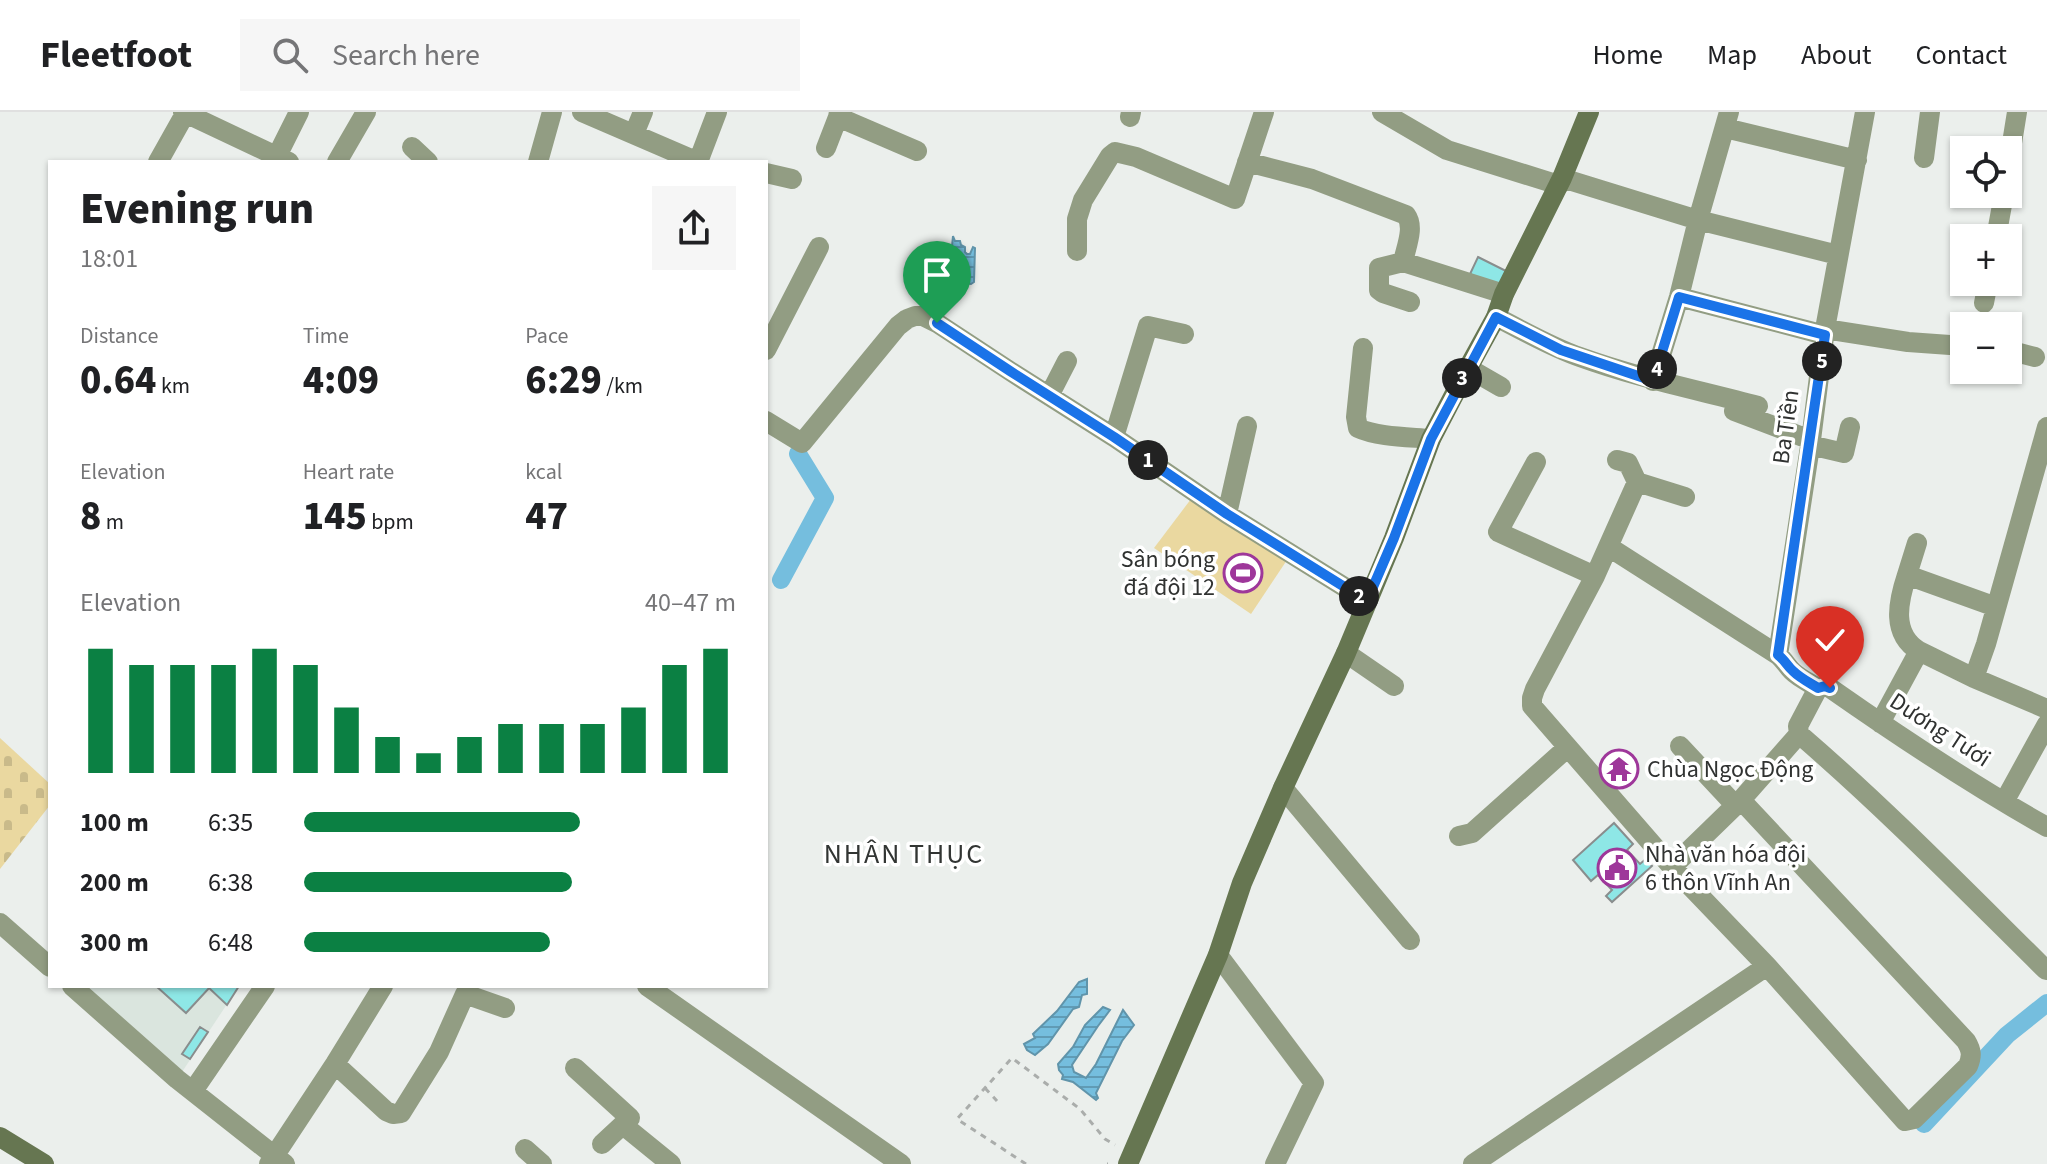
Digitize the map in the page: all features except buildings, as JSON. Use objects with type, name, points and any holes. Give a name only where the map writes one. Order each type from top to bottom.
[{"type":"street","points":[[159,160],[185,112],[283,159],[299,112]]},
{"type":"street","points":[[338,160],[366,112]]},
{"type":"street","points":[[539,160],[552,112]]},
{"type":"street","points":[[582,112],[693,160]]},
{"type":"street","points":[[634,134],[643,112]]},
{"type":"street","points":[[699,160],[717,112]]},
{"type":"street","points":[[1077,251],[1077,219],[1083,200],[1115,152],[1136,157],[1235,199],[1264,112]]},
{"type":"street","points":[[1382,112],[1447,150],[1698,220],[1838,255]]},
{"type":"street","points":[[1128,1164],[1218,955],[1242,883],[1346,653],[1431,439],[1496,317],[1504,294],[1560,182],[1589,112]]},
{"type":"street","name":"Ba Tiền","points":[[1778,655],[1825,332],[1865,112]]},
{"type":"street","points":[[1924,158],[1930,112]]},
{"type":"street","points":[[2013,136],[2017,112]]},
{"type":"street","points":[[826,148],[838,114],[917,151]]},
{"type":"street","points":[[1653,381],[1727,120],[1857,160]]},
{"type":"street","points":[[412,147],[426,160]]},
{"type":"street","points":[[1247,162],[1312,179],[1406,215],[1411,227],[1403,262]]},
{"type":"street","points":[[768,173],[792,179]]},
{"type":"street","points":[[768,346],[819,247]]},
{"type":"street","points":[[1410,302],[1379,290],[1379,268],[1403,262],[1504,294]]},
{"type":"street","points":[[1984,303],[1985,296]]},
{"type":"street","points":[[1679,297],[1825,332],[1950,345]]},
{"type":"street","points":[[768,422],[802,443],[898,326],[907,319],[923,316],[1114,437],[1227,514],[1367,601]]},
{"type":"street","points":[[1496,317],[1561,350],[1653,381],[1672,383],[1758,406]]},
{"type":"street","points":[[1114,437],[1135,395],[1148,326],[1184,334]]},
{"type":"street","points":[[1363,348],[1356,417],[1358,428],[1431,439]]},
{"type":"street","points":[[2022,354],[2035,357]]},
{"type":"street","points":[[1049,396],[1067,361]]},
{"type":"street","points":[[1468,368],[1501,387]]},
{"type":"street","points":[[1684,395],[1742,413],[1844,453],[1850,427]]},
{"type":"street","points":[[1227,514],[1247,426]]},
{"type":"street","points":[[1974,678],[2047,427]]},
{"type":"street","points":[[1617,460],[1628,463],[1637,482],[1685,497]]},
{"type":"street","points":[[1536,462],[1498,532],[1595,576]]},
{"type":"street","points":[[1637,482],[1595,576],[1535,689],[1532,698],[1534,710],[1672,867],[1767,966],[1905,1121],[1914,1119],[1968,1066],[1971,1049],[1966,1041],[1738,802],[1680,746]]},
{"type":"street","points":[[1917,543],[1900,599],[1900,623],[1905,640],[1919,651],[1974,678],[2047,709]]},
{"type":"street","name":"Dương Tươi","points":[[1609,547],[1778,655],[1787,662],[1789,669],[1818,688],[1830,688],[1880,723],[2047,827]]},
{"type":"street","points":[[1907,575],[1996,607]]},
{"type":"street","points":[[1880,723],[1919,651]]},
{"type":"street","points":[[1346,653],[1394,686]]},
{"type":"street","points":[[1818,688],[1798,726],[1799,734],[1877,803],[2046,970]]},
{"type":"street","points":[[2004,802],[2047,724]]},
{"type":"street","points":[[1672,867],[1738,802],[1799,734]]},
{"type":"street","points":[[1459,836],[1472,833],[1567,748]]},
{"type":"street","points":[[1283,788],[1410,940]]},
{"type":"street","points":[[0,923],[48,965]]},
{"type":"street","points":[[1218,955],[1314,1083],[1275,1164]]},
{"type":"street","points":[[1473,1164],[1767,966]]},
{"type":"street","points":[[74,988],[276,1161],[382,988]]},
{"type":"street","points":[[193,1091],[264,988]]},
{"type":"street","points":[[650,988],[901,1164]]},
{"type":"street","points":[[335,1064],[386,1111],[401,1113],[439,1052],[465,994],[505,1008]]},
{"type":"street","points":[[575,1068],[630,1118],[602,1144]]},
{"type":"street","points":[[623,1125],[671,1164]]},
{"type":"street","points":[[0,1137],[44,1164]]},
{"type":"street","points":[[525,1149],[542,1164]]},
{"type":"path","points":[[1026,1164],[957,1119],[1012,1058],[1080,1109],[1105,1139],[1115,1145]]},
{"type":"path","points":[[985,1088],[997,1101]]},
{"type":"shaded area","points":[[86,988],[238,988],[182,1072]]},
{"type":"green space","points":[[1191,499],[1287,560],[1251,614],[1154,548]]},
{"type":"green space","points":[[0,738],[48,782],[48,808],[0,869]]},
{"type":"water","points":[[953,236],[965,247],[967,254],[975,248],[974,282],[971,284],[951,282],[944,276],[950,270],[942,261],[943,256],[951,252],[947,248],[952,246]]},
{"type":"water","points":[[1087,979],[1087,994],[1082,995],[1079,1007],[1073,1009],[1048,1044],[1035,1055],[1027,1050],[1024,1044],[1035,1038],[1033,1034],[1057,1011],[1079,982]]},
{"type":"water","points":[[1103,1007],[1110,1010],[1072,1065],[1074,1072],[1086,1078],[1123,1010],[1134,1025],[1122,1041],[1096,1093],[1096,1100],[1073,1082],[1062,1079],[1058,1064],[1073,1047],[1085,1025]]},
{"type":"waterway","points":[[781,580],[825,498],[798,454]]},
{"type":"waterway","points":[[1924,1124],[2007,1035],[2047,1003]]},
{"type":"place","name":"Sân bóng đá đội 12","points":[[1243,573]]},
{"type":"place","name":"Chùa Ngọc Động","points":[[1619,769]]},
{"type":"place","name":"Nhà văn hóa đội 6 thôn Vĩnh An","points":[[1617,868]]},
{"type":"district","name":"NHÂN THỤC","points":[[904,854]]},
{"type":"route","points":[[937,323],[1227,514],[1367,601],[1431,439],[1496,317],[1561,350],[1653,381],[1679,297],[1825,335],[1778,655],[1787,662],[1789,669],[1818,688],[1830,688]]}]
